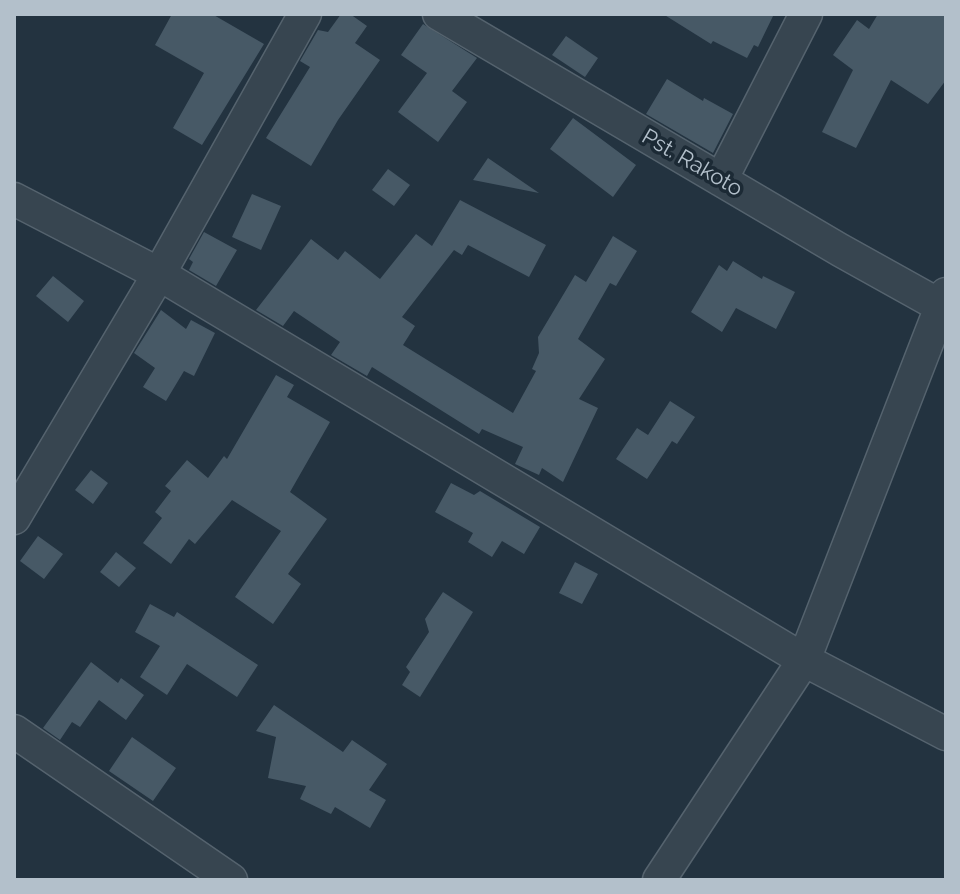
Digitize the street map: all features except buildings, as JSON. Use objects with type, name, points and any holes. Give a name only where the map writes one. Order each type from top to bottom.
[{"type":"street","points":[[14,518],[159,274],[305,14]]},
{"type":"street","name":"Pst. Rakoto","points":[[439,14],[721,180],[945,303]]},
{"type":"street","points":[[721,180],[806,14]]},
{"type":"street","points":[[14,199],[159,274],[804,660],[946,734]]},
{"type":"street","points":[[659,880],[804,660],[945,303]]},
{"type":"street","points":[[14,731],[231,880]]}]
